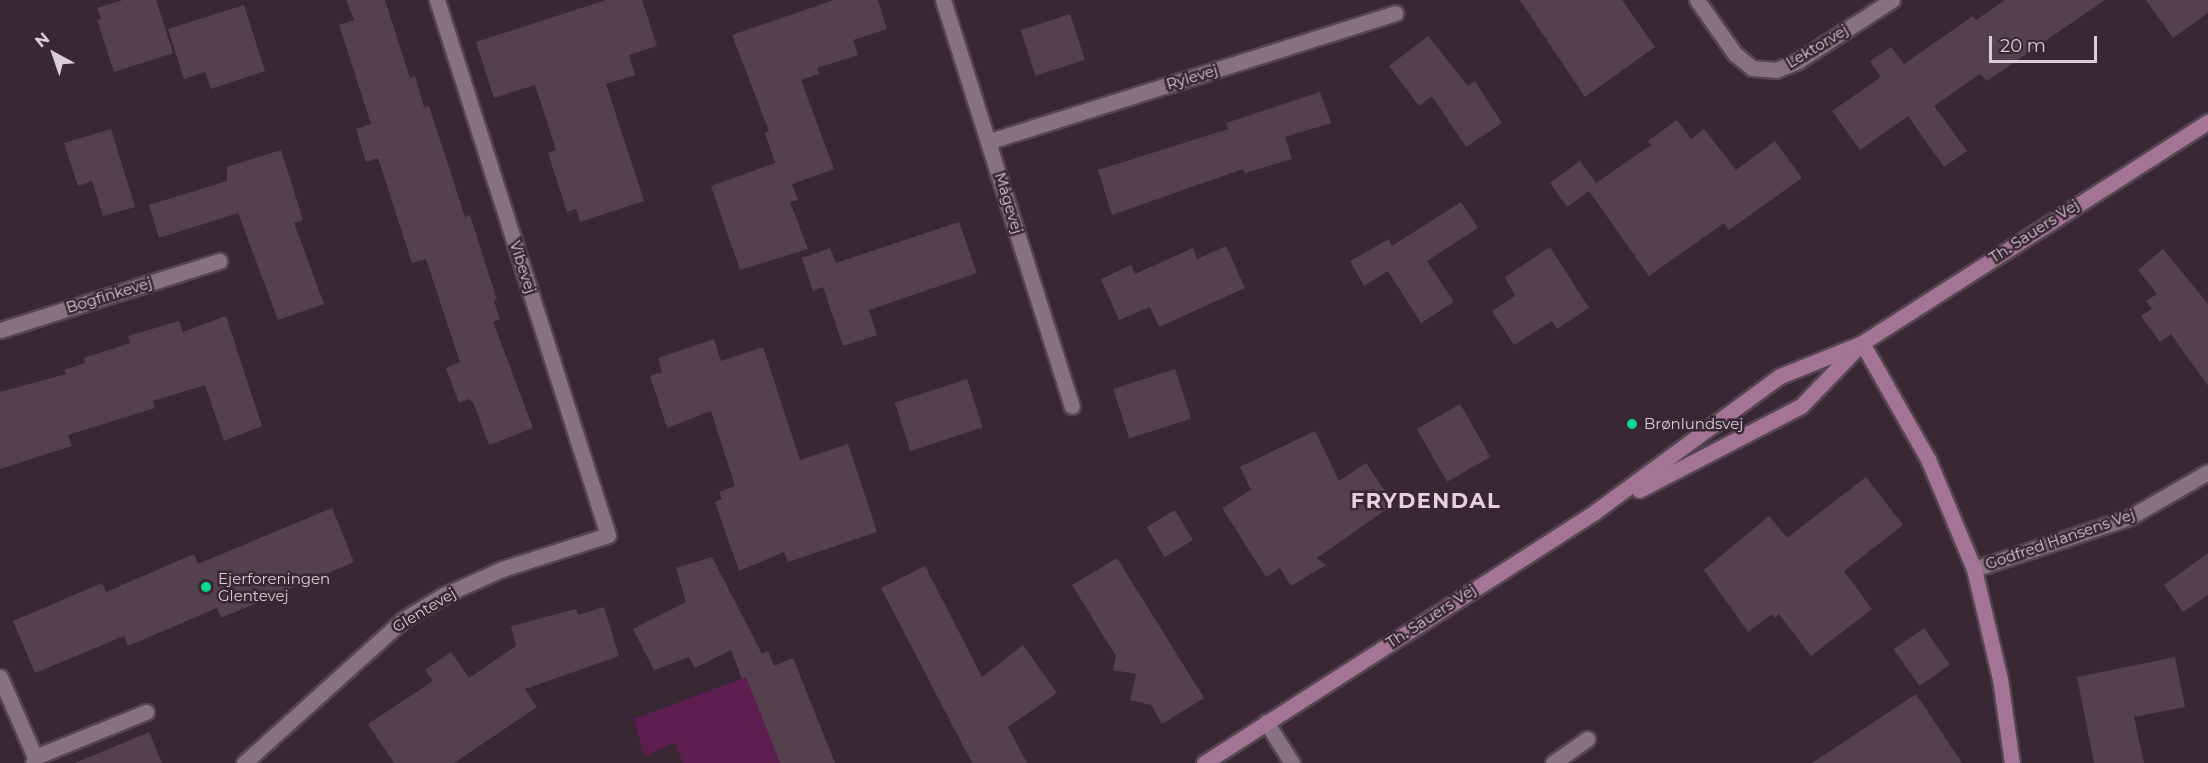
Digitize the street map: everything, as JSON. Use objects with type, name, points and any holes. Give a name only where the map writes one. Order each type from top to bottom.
[{"type":"main road","name":"Th. Sauers Vej","points":[[1204,763],[1596,511],[1780,376],[1862,343],[2208,122]]},
{"type":"main road","name":"Th. Sauers Vej","points":[[1596,511],[1801,406],[1862,343]]},
{"type":"main road","points":[[1862,343],[1928,459],[1974,569],[2000,679],[2012,763]]},
{"type":"street","name":"Vibevej","points":[[437,0],[608,535]]},
{"type":"street","name":"Mågevej","points":[[943,0],[990,141],[1072,406]]},
{"type":"street","name":"Lektorvej","points":[[1697,0],[1735,54],[1752,68],[1776,70],[1798,61],[1892,0]]},
{"type":"street","name":"Rylevej","points":[[990,141],[1395,13]]},
{"type":"street","name":"Bogfinkevej","points":[[0,330],[219,261]]},
{"type":"street","name":"Godfred Hansens Vej","points":[[1974,569],[2130,517],[2208,472]]},
{"type":"street","name":"Glentevej","points":[[244,763],[404,619],[444,595],[502,569],[608,535]]},
{"type":"street","points":[[0,677],[34,760],[146,712]]},
{"type":"street","points":[[1266,722],[1292,763]]},
{"type":"street","points":[[1553,763],[1587,739]]},
{"type":"shaded area","points":[[746,677],[780,763],[683,763],[675,742],[644,757],[634,719]]},
{"type":"building","points":[[123,0],[156,0],[173,53],[114,72],[97,20],[101,19],[97,8]]},
{"type":"building","points":[[346,0],[385,0],[410,78],[415,76],[424,107],[429,106],[465,217],[470,215],[497,300],[494,301],[500,319],[493,322],[533,428],[489,445],[473,402],[469,399],[459,403],[446,368],[460,362],[426,259],[412,263],[378,158],[366,162],[356,129],[371,124],[339,25],[354,20]]},
{"type":"building","points":[[606,0],[642,0],[657,46],[629,55],[635,75],[606,84],[644,201],[580,222],[576,209],[567,212],[548,153],[556,150],[535,85],[494,98],[476,42]]},
{"type":"building","points":[[834,0],[878,0],[887,29],[853,40],[858,55],[817,68],[819,74],[801,80],[834,169],[792,184],[798,200],[790,202],[808,249],[740,270],[711,186],[775,163],[765,133],[769,131],[732,35]]},
{"type":"building","points":[[1520,0],[1622,0],[1655,47],[1585,97]]},
{"type":"building","points":[[2005,0],[2105,0],[1987,81],[1980,74],[1934,106],[1967,151],[1944,167],[1908,116],[1860,150],[1832,111],[1881,77],[1870,61],[1891,47],[1904,64],[1973,16],[1976,20]]},
{"type":"building","points":[[2146,0],[2208,0],[2208,13],[2173,38]]},
{"type":"building","points":[[244,5],[265,71],[211,89],[205,72],[184,79],[168,29]]},
{"type":"building","points":[[1070,14],[1085,60],[1035,76],[1021,30]]},
{"type":"building","points":[[1428,36],[1468,86],[1475,81],[1502,123],[1466,147],[1432,96],[1419,106],[1389,66]]},
{"type":"building","points":[[1320,92],[1331,123],[1285,137],[1292,159],[1245,173],[1243,169],[1112,215],[1098,170],[1228,129],[1226,123]]},
{"type":"building","points":[[1677,120],[1691,139],[1704,129],[1736,170],[1775,141],[1802,178],[1729,230],[1724,223],[1649,276],[1589,191],[1567,207],[1550,183],[1580,161],[1596,183],[1651,145],[1648,141]]},
{"type":"building","points":[[111,129],[135,207],[103,216],[92,181],[78,186],[64,143]]},
{"type":"building","points":[[281,150],[303,220],[294,223],[324,304],[278,320],[238,213],[159,238],[149,205],[227,181],[227,167]]},
{"type":"building","points":[[1461,202],[1478,228],[1427,261],[1454,302],[1421,323],[1388,271],[1364,286],[1350,261],[1389,239],[1392,246]]},
{"type":"building","points":[[959,222],[977,273],[869,310],[877,335],[843,346],[823,287],[813,291],[802,258],[830,248],[836,263]]},
{"type":"building","points":[[1226,246],[1245,288],[1159,327],[1150,307],[1119,320],[1101,279],[1131,265],[1135,274],[1193,248],[1197,259]]},
{"type":"building","points":[[1550,247],[1589,308],[1557,329],[1552,321],[1514,345],[1492,311],[1515,296],[1505,277]]},
{"type":"building","points":[[2163,249],[2208,304],[2208,386],[2171,334],[2160,342],[2141,316],[2152,309],[2146,301],[2157,294],[2138,270]]},
{"type":"building","points":[[226,316],[262,426],[224,441],[205,385],[153,401],[155,408],[68,435],[72,446],[0,469],[0,392],[66,374],[64,370],[85,363],[84,358],[130,343],[128,336],[179,321],[183,332]]},
{"type":"building","points":[[714,339],[721,361],[763,347],[800,460],[848,444],[877,532],[788,562],[784,552],[739,571],[715,502],[722,499],[719,492],[735,486],[711,411],[667,428],[650,376],[662,372],[658,358]]},
{"type":"building","points":[[1175,369],[1191,418],[1129,439],[1113,389]]},
{"type":"building","points":[[967,379],[983,428],[910,451],[895,402]]},
{"type":"building","points":[[1460,404],[1490,457],[1447,482],[1417,429]]},
{"type":"building","points":[[1315,431],[1339,481],[1366,463],[1394,504],[1317,558],[1326,565],[1291,586],[1280,568],[1266,577],[1222,508],[1251,490],[1240,467]]},
{"type":"building","points":[[1866,477],[1903,525],[1844,571],[1872,609],[1811,656],[1779,614],[1775,618],[1772,614],[1748,632],[1704,570],[1769,516],[1787,538]]},
{"type":"building","name":"Ejerforeningen Glentevej","points":[[332,508],[354,562],[221,618],[217,608],[128,646],[124,636],[35,673],[13,621],[102,583],[106,592],[194,554],[198,564]]},
{"type":"building","points":[[1175,510],[1193,540],[1165,557],[1147,527]]},
{"type":"building","points":[[2208,553],[2208,595],[2183,612],[2164,585]]},
{"type":"building","points":[[712,557],[762,654],[768,651],[774,666],[793,658],[835,763],[780,763],[746,677],[742,679],[731,650],[695,668],[689,657],[654,670],[633,629],[686,602],[676,568]]},
{"type":"building","points":[[1117,558],[1204,698],[1162,724],[1151,705],[1130,700],[1136,674],[1113,670],[1116,656],[1072,585]]},
{"type":"building","points":[[925,566],[982,677],[1023,645],[1057,693],[1008,727],[1027,763],[972,763],[881,588]]},
{"type":"building","points":[[604,607],[619,656],[525,689],[537,707],[454,763],[394,763],[368,724],[433,681],[425,670],[451,652],[469,678],[516,646],[511,626],[576,609],[578,615]]},
{"type":"building","points":[[1924,628],[1950,665],[1920,686],[1894,649]]},
{"type":"building","points":[[2175,657],[2185,707],[2134,717],[2144,763],[2094,763],[2077,677]]},
{"type":"building","points":[[1916,694],[1962,763],[1812,763]]},
{"type":"building","points":[[149,732],[162,763],[75,763]]},
{"type":"place","name":"Brønlundsvej","points":[[1632,424]]},
{"type":"place","name":"Ejerforeningen Glentevej","points":[[206,587]]},
{"type":"district","name":"FRYDENDAL","points":[[1426,501]]}]
